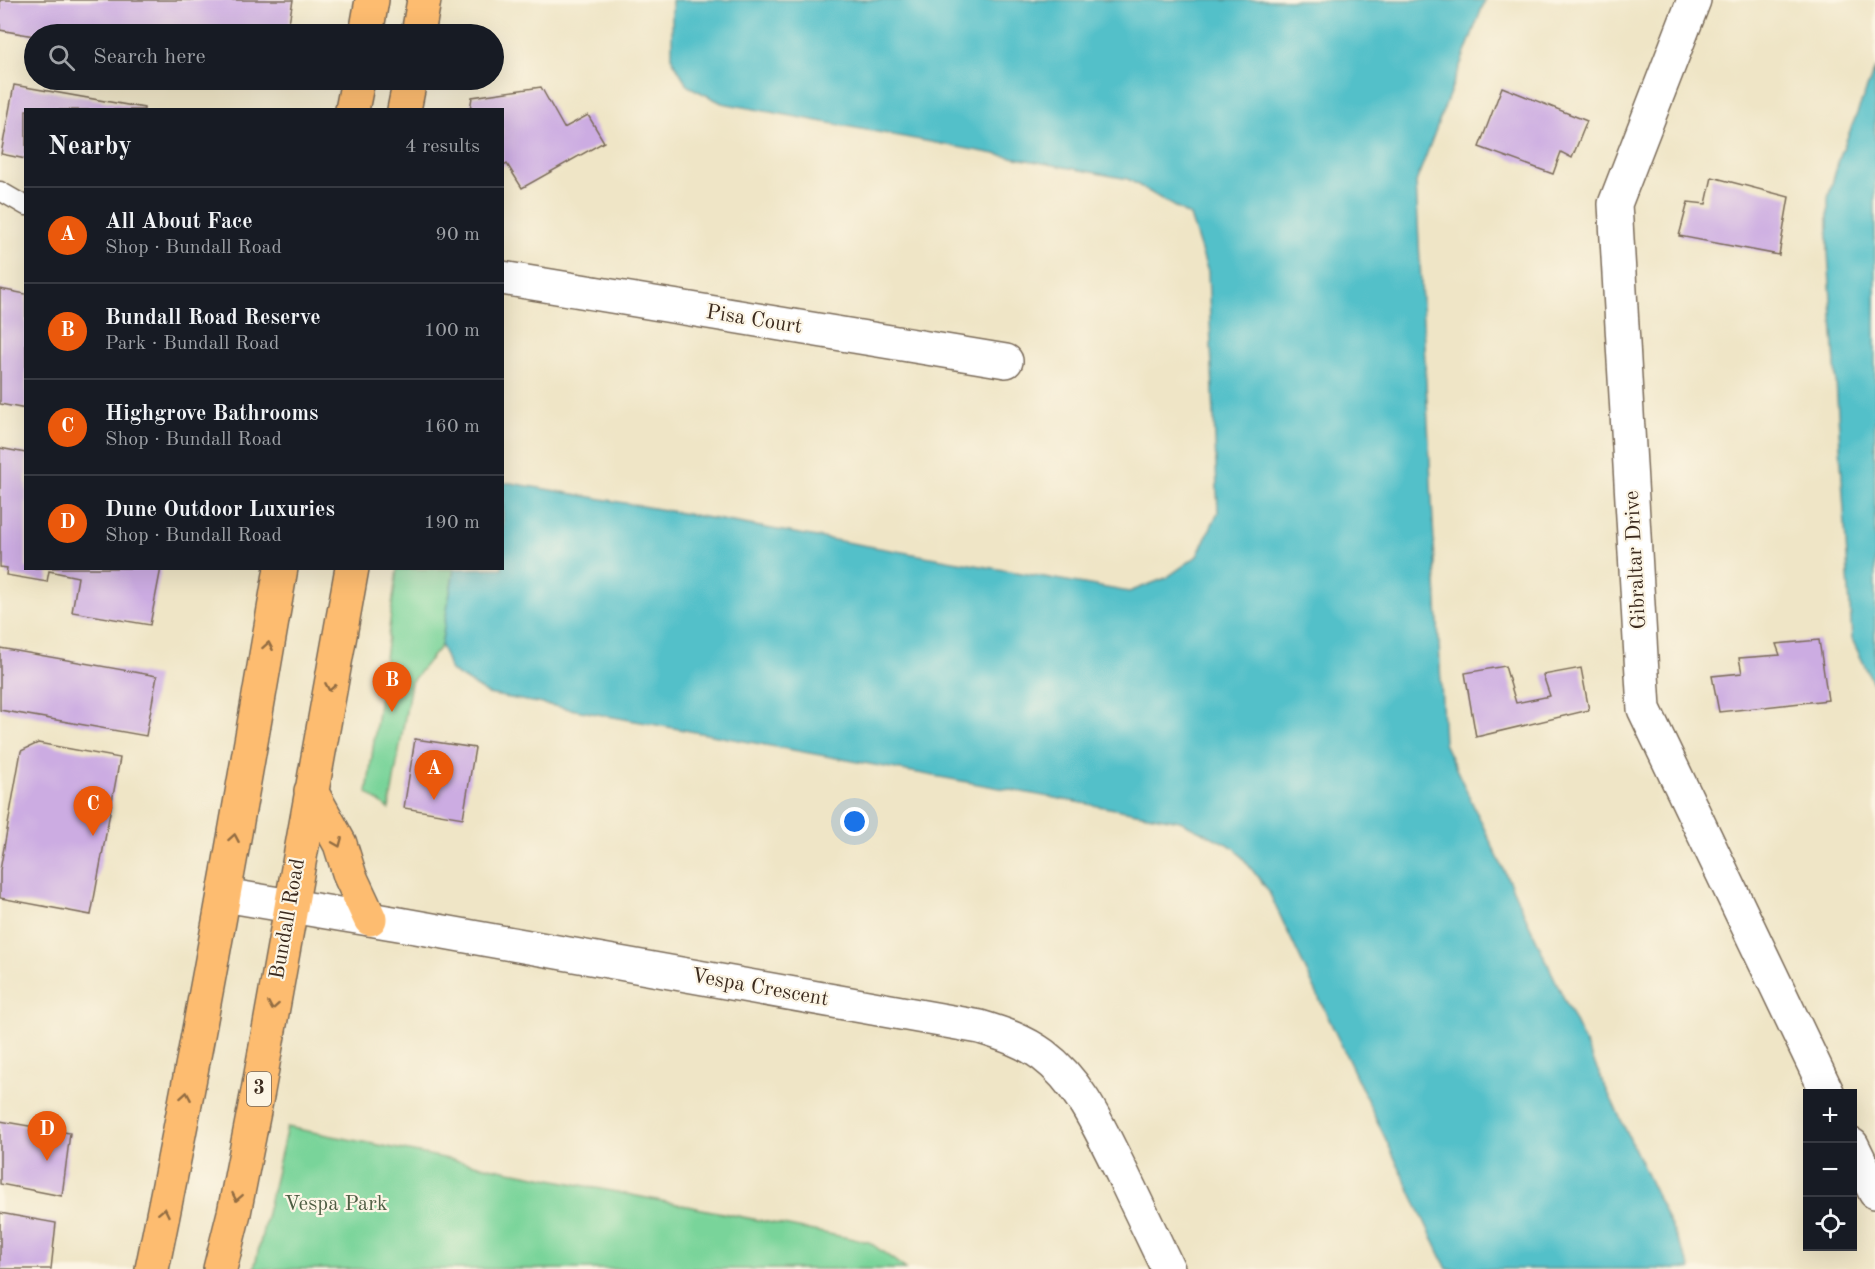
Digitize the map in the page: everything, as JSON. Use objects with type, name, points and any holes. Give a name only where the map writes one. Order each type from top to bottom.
[{"type":"main road","points":[[368,24],[372,0]]},
{"type":"main road","points":[[420,24],[424,0]]},
{"type":"main road","points":[[352,108],[356,90]]},
{"type":"main road","points":[[404,108],[408,90]]},
{"type":"main road","points":[[152,1269],[224,895],[281,570]]},
{"type":"main road","name":"Bundall Road","points":[[220,1269],[234,1213],[256,1102],[352,570]]},
{"type":"main road","points":[[311,791],[340,844],[350,876],[369,919]]},
{"type":"street","name":"Gibraltar Drive","points":[[1694,0],[1615,204],[1644,710],[1826,1089]]},
{"type":"street","name":"Pisa Court","points":[[504,279],[1006,361]]},
{"type":"street","name":"Vespa Crescent","points":[[224,895],[980,1027],[1014,1037],[1044,1055],[1064,1074],[1082,1098],[1100,1129],[1152,1254],[1168,1269]]},
{"type":"street","points":[[1857,1155],[1875,1192]]},
{"type":"lane","points":[[0,191],[24,195]]},
{"type":"lane","points":[[0,191],[24,205]]},
{"type":"green space","points":[[397,570],[454,570],[441,646],[411,682],[389,809],[367,793]]},
{"type":"green space","name":"Vespa Park","points":[[287,1127],[869,1242],[906,1269],[254,1269]]},
{"type":"water","points":[[672,0],[1485,0],[1416,182],[1444,743],[1691,1269],[1447,1269],[1268,890],[1235,848],[1180,821],[488,694],[451,671],[441,646],[454,570],[504,570],[504,483],[1129,592],[1166,578],[1197,556],[1218,512],[1208,272],[1190,216],[1128,179],[722,103],[688,86],[672,59]]},
{"type":"water","points":[[1875,68],[1875,687],[1852,639],[1828,252],[1828,198],[1840,156]]},
{"type":"building","points":[[0,0],[293,0],[289,24],[24,24],[24,34],[0,30]]},
{"type":"building","points":[[14,85],[24,87],[24,90],[42,90],[144,108],[24,108],[24,159],[1,154]]},
{"type":"building","points":[[541,87],[564,128],[588,115],[604,142],[522,188],[507,164],[504,166],[504,108],[470,108],[472,97]]},
{"type":"building","points":[[1502,87],[1587,121],[1572,158],[1561,152],[1553,174],[1479,147]]},
{"type":"building","points":[[1712,177],[1789,197],[1779,255],[1679,236],[1688,202],[1706,204]]},
{"type":"building","points":[[0,289],[24,294],[24,409],[0,404]]},
{"type":"building","points":[[0,448],[24,453],[24,570],[161,570],[150,625],[72,612],[78,577],[49,571],[47,582],[6,575],[7,568],[0,567]]},
{"type":"building","points":[[1819,640],[1828,700],[1719,712],[1712,676],[1742,673],[1739,658],[1780,655],[1776,644]]},
{"type":"building","points":[[0,648],[157,676],[146,736],[0,710]]},
{"type":"building","points":[[1505,666],[1516,703],[1550,696],[1543,675],[1581,668],[1589,710],[1476,737],[1465,673]]},
{"type":"building","points":[[415,739],[475,748],[463,818],[404,808]]},
{"type":"building","points":[[38,743],[120,758],[91,915],[0,898],[0,870],[21,751]]},
{"type":"building","points":[[0,1121],[70,1133],[62,1196],[0,1184]]},
{"type":"building","points":[[0,1213],[56,1223],[51,1269],[0,1269]]},
{"type":"place","name":"Bundall Road Reserve","points":[[392,712]]},
{"type":"place","name":"All About Face","points":[[434,800]]},
{"type":"place","name":"Highgrove Bathrooms","points":[[93,836]]},
{"type":"place","name":"Dune Outdoor Luxuries","points":[[47,1161]]}]
